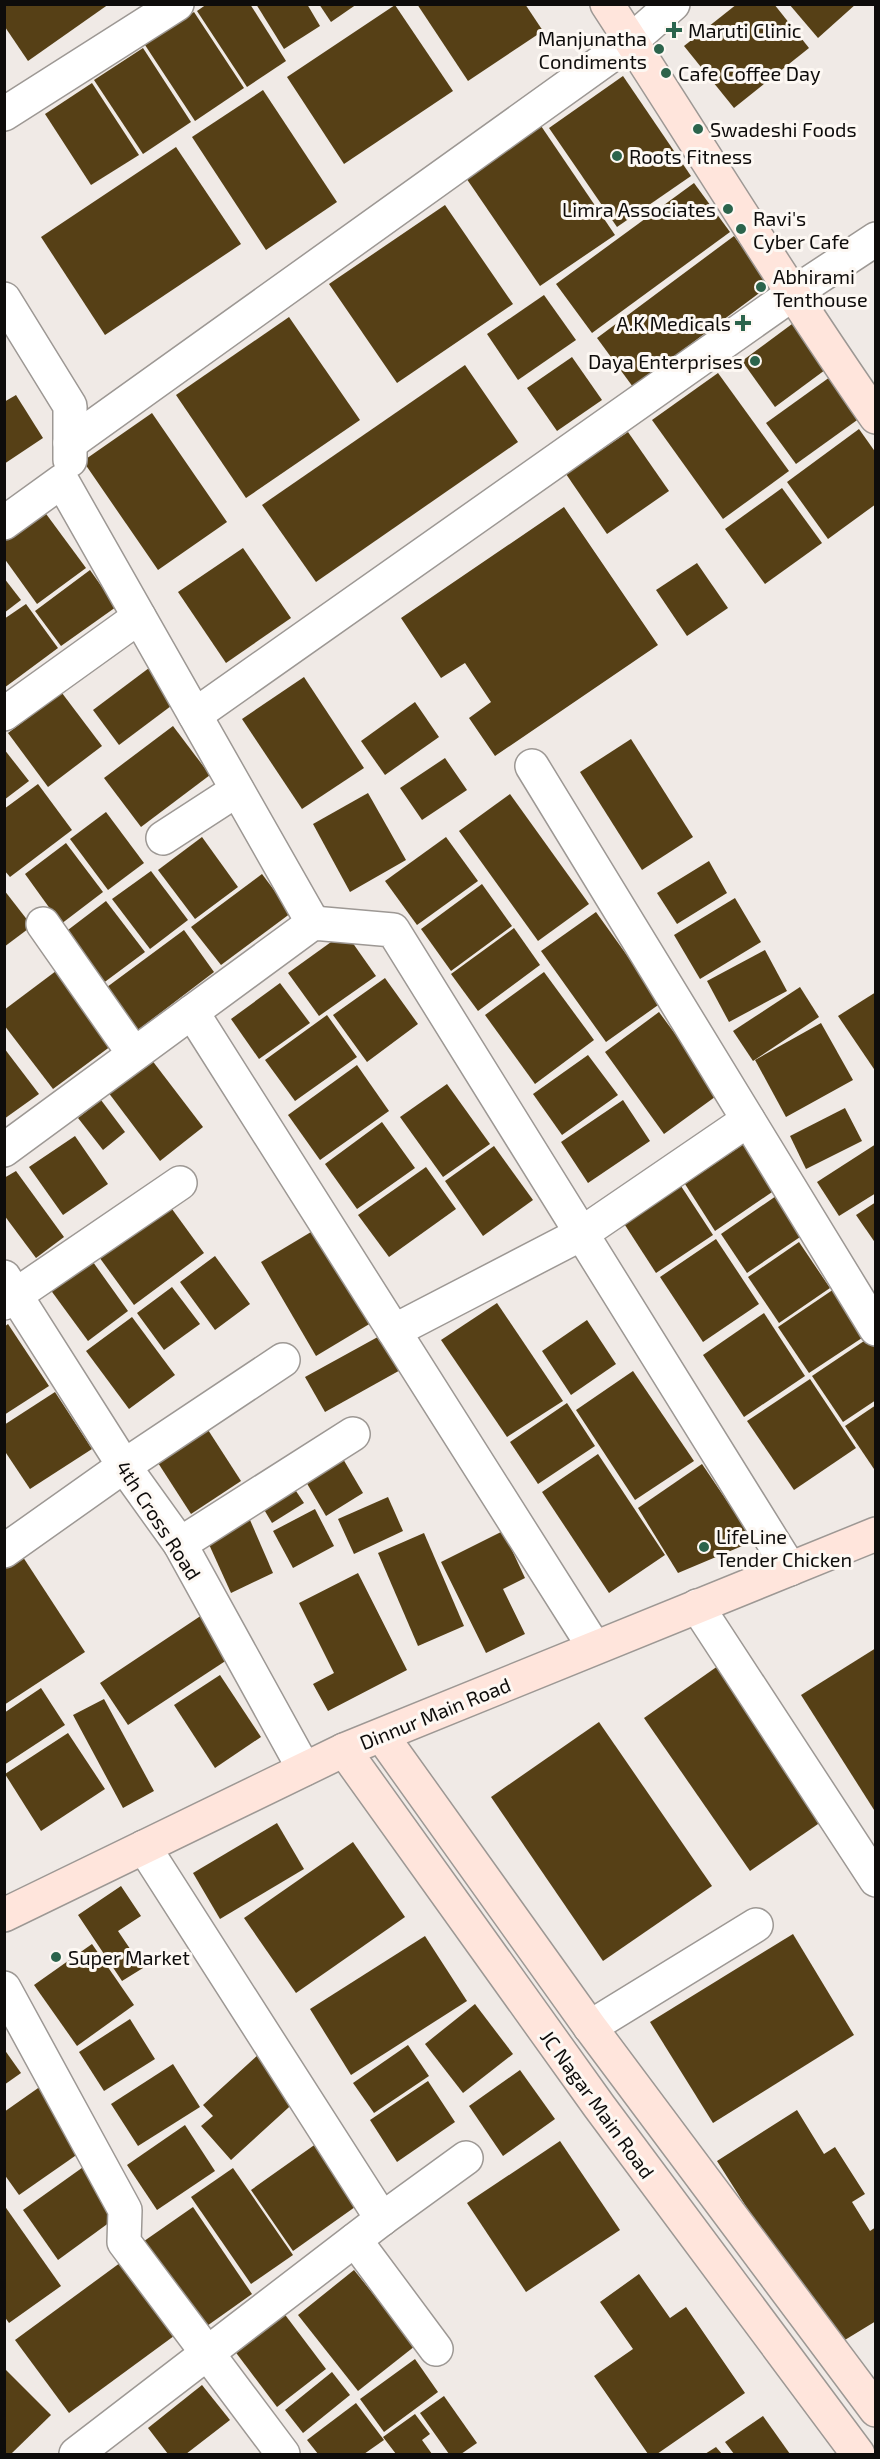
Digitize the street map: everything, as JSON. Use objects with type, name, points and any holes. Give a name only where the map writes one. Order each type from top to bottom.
[{"type":"main road","points":[[607,4],[729,190],[791,295],[876,417]]},
{"type":"main road","name":"Dinnur Main Road","points":[[4,1915],[344,1750],[876,1534]]},
{"type":"main road","name":"JC Nagar Main Road","points":[[382,1736],[590,2027],[876,2410]]},
{"type":"main road","name":"JC Nagar Main Road","points":[[344,1750],[675,2209],[858,2454]]},
{"type":"main road","points":[[675,2209],[709,2186]]},
{"type":"street","points":[[4,114],[177,4]]},
{"type":"street","points":[[70,443],[631,41],[673,4]]},
{"type":"street","points":[[195,715],[791,295],[876,239]]},
{"type":"street","points":[[4,299],[70,406],[69,494]]},
{"type":"street","points":[[4,523],[62,481],[313,923]]},
{"type":"street","points":[[4,714],[139,617]]},
{"type":"street","points":[[532,766],[876,1329]]},
{"type":"street","points":[[163,838],[237,790]]},
{"type":"street","points":[[4,1150],[313,923],[393,930],[790,1569]]},
{"type":"street","points":[[43,924],[134,1054]]},
{"type":"street","points":[[192,1012],[594,1647]]},
{"type":"street","points":[[394,1331],[581,1234],[748,1120]]},
{"type":"street","points":[[8,1292],[180,1183]]},
{"type":"street","name":"4th Cross Road","points":[[8,1292],[124,1466],[180,1544],[304,1769]]},
{"type":"street","points":[[4,1551],[124,1466],[283,1360]]},
{"type":"street","points":[[180,1544],[353,1434]]},
{"type":"street","points":[[697,1606],[876,1881]]},
{"type":"street","points":[[144,1847],[382,2219]]},
{"type":"street","points":[[590,2027],[756,1925]]},
{"type":"street","points":[[4,1988],[125,2210],[124,2241],[283,2454]]},
{"type":"street","points":[[76,2454],[208,2355],[382,2219],[466,2158]]},
{"type":"street","points":[[355,2240],[436,2349]]},
{"type":"building","points":[[5,4],[109,4],[28,61],[5,27]]},
{"type":"building","points":[[207,4],[250,4],[286,61],[247,87],[197,11]]},
{"type":"building","points":[[256,4],[307,4],[320,26],[284,49]]},
{"type":"building","points":[[319,4],[357,4],[331,22]]},
{"type":"building","points":[[417,4],[525,4],[543,31],[468,81]]},
{"type":"building","points":[[737,4],[774,4],[809,48],[734,108],[684,46]]},
{"type":"building","points":[[789,4],[856,4],[818,38]]},
{"type":"building","points":[[395,5],[453,91],[344,164],[287,77]]},
{"type":"building","points":[[194,12],[244,88],[195,121],[145,45]]},
{"type":"building","points":[[143,48],[191,122],[143,154],[94,80]]},
{"type":"building","points":[[623,76],[691,176],[617,227],[549,128]]},
{"type":"building","points":[[92,83],[139,155],[91,185],[45,114]]},
{"type":"building","points":[[263,90],[337,202],[266,250],[192,137]]},
{"type":"building","points":[[537,120],[615,235],[540,286],[462,172]]},
{"type":"building","points":[[176,147],[241,244],[105,335],[41,237]]},
{"type":"building","points":[[694,183],[730,232],[592,333],[556,284]]},
{"type":"building","points":[[445,205],[513,304],[397,383],[329,284]]},
{"type":"building","points":[[734,236],[770,285],[633,387],[597,338]]},
{"type":"building","points":[[544,295],[576,340],[518,380],[487,334]]},
{"type":"building","points":[[289,317],[360,420],[246,498],[176,395]]},
{"type":"building","points":[[792,324],[825,370],[775,407],[742,361]]},
{"type":"building","points":[[572,357],[602,400],[557,431],[527,388]]},
{"type":"building","points":[[465,365],[518,442],[316,582],[262,505]]},
{"type":"building","points":[[718,373],[789,471],[723,519],[652,420]]},
{"type":"building","points":[[830,377],[860,418],[796,464],[766,423]]},
{"type":"building","points":[[16,395],[43,438],[4,464],[4,402]]},
{"type":"building","points":[[152,413],[227,522],[158,570],[83,461]]},
{"type":"building","points":[[859,429],[876,453],[876,504],[828,539],[787,482]]},
{"type":"building","points":[[628,432],[669,491],[607,534],[566,474]]},
{"type":"building","points":[[782,488],[822,543],[765,584],[725,529]]},
{"type":"building","points":[[41,507],[86,568],[37,604],[4,558],[4,533]]},
{"type":"building","points":[[564,507],[658,645],[495,756],[469,718],[491,702],[465,663],[441,678],[401,618]]},
{"type":"building","points":[[243,548],[291,618],[226,663],[178,592]]},
{"type":"building","points":[[697,563],[728,608],[687,636],[656,590]]},
{"type":"building","points":[[90,570],[116,607],[61,646],[35,611]]},
{"type":"building","points":[[4,578],[21,600],[4,613]]},
{"type":"building","points":[[26,604],[58,648],[4,688],[4,619]]},
{"type":"building","points":[[149,668],[175,703],[119,745],[93,710]]},
{"type":"building","points":[[304,677],[364,768],[302,809],[242,719]]},
{"type":"building","points":[[62,693],[102,746],[48,787],[8,733]]},
{"type":"building","points":[[415,702],[439,737],[385,775],[361,741]]},
{"type":"building","points":[[173,726],[210,775],[141,827],[104,778]]},
{"type":"building","points":[[631,739],[693,837],[642,870],[580,772]]},
{"type":"building","points":[[4,749],[29,781],[4,800]]},
{"type":"building","points":[[445,758],[467,790],[422,820],[400,788]]},
{"type":"building","points":[[38,784],[72,830],[10,877],[4,870],[4,809]]},
{"type":"building","points":[[368,793],[406,860],[350,892],[313,824]]},
{"type":"building","points":[[510,794],[589,904],[538,941],[459,831]]},
{"type":"building","points":[[106,812],[144,863],[108,890],[70,839]]},
{"type":"building","points":[[202,837],[238,887],[195,919],[158,870]]},
{"type":"building","points":[[446,837],[478,881],[417,925],[385,881]]},
{"type":"building","points":[[66,843],[103,892],[61,924],[25,874]]},
{"type":"building","points":[[709,861],[727,893],[677,924],[657,893]]},
{"type":"building","points":[[151,871],[188,920],[150,949],[112,899]]},
{"type":"building","points":[[262,874],[291,913],[221,965],[191,927]]},
{"type":"building","points":[[482,884],[512,926],[451,971],[421,929]]},
{"type":"building","points":[[4,890],[32,926],[4,947]]},
{"type":"building","points":[[735,898],[761,942],[700,979],[674,935]]},
{"type":"building","points":[[106,901],[145,952],[102,984],[64,933]]},
{"type":"building","points":[[596,912],[661,1003],[606,1042],[541,951]]},
{"type":"building","points":[[514,928],[540,965],[478,1011],[451,974]]},
{"type":"building","points":[[184,930],[214,972],[134,1033],[103,990]]},
{"type":"building","points":[[345,932],[376,976],[319,1016],[288,973]]},
{"type":"building","points":[[765,950],[787,991],[729,1022],[707,981]]},
{"type":"building","points":[[60,968],[115,1043],[53,1089],[4,1025],[4,1010]]},
{"type":"building","points":[[544,972],[594,1040],[535,1084],[485,1015]]},
{"type":"building","points":[[385,978],[418,1024],[367,1062],[333,1015]]},
{"type":"building","points":[[280,983],[310,1023],[259,1059],[231,1019]]},
{"type":"building","points":[[800,987],[819,1017],[753,1061],[733,1031]]},
{"type":"building","points":[[876,992],[876,1072],[838,1016]]},
{"type":"building","points":[[659,1012],[719,1094],[664,1134],[605,1052]]},
{"type":"building","points":[[327,1015],[357,1057],[295,1101],[265,1060]]},
{"type":"building","points":[[821,1023],[853,1080],[786,1117],[755,1060]]},
{"type":"building","points":[[4,1048],[39,1094],[4,1119]]},
{"type":"building","points":[[148,1055],[203,1127],[160,1161],[105,1088]]},
{"type":"building","points":[[588,1055],[618,1095],[562,1135],[533,1094]]},
{"type":"building","points":[[357,1065],[389,1111],[320,1160],[288,1115]]},
{"type":"building","points":[[447,1084],[490,1144],[443,1177],[400,1117]]},
{"type":"building","points":[[101,1100],[125,1132],[103,1150],[78,1118]]},
{"type":"building","points":[[623,1100],[650,1141],[588,1183],[561,1142]]},
{"type":"building","points":[[845,1108],[862,1141],[806,1169],[790,1136]]},
{"type":"building","points":[[382,1122],[415,1168],[357,1209],[325,1164]]},
{"type":"building","points":[[75,1136],[108,1184],[63,1215],[29,1167]]},
{"type":"building","points":[[744,1144],[775,1190],[715,1231],[685,1184]]},
{"type":"building","points":[[876,1144],[876,1193],[839,1216],[817,1182]]},
{"type":"building","points":[[494,1146],[533,1200],[483,1236],[445,1181]]},
{"type":"building","points":[[426,1167],[456,1209],[389,1257],[358,1215]]},
{"type":"building","points":[[16,1171],[64,1237],[36,1258],[4,1215],[4,1178]]},
{"type":"building","points":[[679,1183],[713,1235],[656,1273],[623,1222]]},
{"type":"building","points":[[779,1194],[806,1233],[747,1273],[721,1234]]},
{"type":"building","points":[[164,1198],[204,1253],[134,1305],[94,1250]]},
{"type":"building","points":[[876,1202],[876,1244],[856,1215]]},
{"type":"building","points":[[316,1229],[371,1323],[316,1356],[261,1262]]},
{"type":"building","points":[[716,1239],[759,1304],[703,1342],[660,1277]]},
{"type":"building","points":[[799,1242],[830,1288],[779,1323],[748,1277]]},
{"type":"building","points":[[88,1255],[128,1311],[88,1341],[47,1285]]},
{"type":"building","points":[[215,1256],[250,1304],[215,1330],[180,1282]]},
{"type":"building","points":[[172,1287],[200,1324],[164,1350],[137,1313]]},
{"type":"building","points":[[837,1287],[868,1334],[809,1373],[778,1327]]},
{"type":"building","points":[[497,1303],[563,1401],[507,1437],[441,1340]]},
{"type":"building","points":[[764,1313],[805,1376],[744,1417],[703,1355]]},
{"type":"building","points":[[132,1317],[175,1375],[129,1409],[86,1351]]},
{"type":"building","points":[[587,1320],[616,1364],[571,1395],[542,1351]]},
{"type":"building","points":[[8,1324],[49,1386],[4,1415],[4,1327]]},
{"type":"building","points":[[385,1333],[404,1368],[325,1412],[305,1377]]},
{"type":"building","points":[[870,1337],[876,1344],[876,1400],[843,1422],[812,1376]]},
{"type":"building","points":[[633,1371],[694,1461],[635,1500],[576,1410]]},
{"type":"building","points":[[810,1379],[856,1448],[794,1490],[747,1421]]},
{"type":"building","points":[[55,1392],[92,1449],[30,1489],[4,1450],[4,1425]]},
{"type":"building","points":[[567,1403],[595,1446],[538,1484],[510,1442]]},
{"type":"building","points":[[876,1405],[876,1472],[845,1426]]},
{"type":"building","points":[[201,1419],[241,1481],[191,1514],[151,1452]]},
{"type":"building","points":[[339,1452],[363,1493],[326,1516],[302,1475]]},
{"type":"building","points":[[598,1454],[665,1555],[609,1593],[542,1492]]},
{"type":"building","points":[[702,1464],[754,1541],[678,1573],[638,1508]]},
{"type":"building","points":[[290,1482],[304,1503],[272,1523],[259,1501]]},
{"type":"building","points":[[388,1497],[403,1531],[354,1554],[338,1519]]},
{"type":"building","points":[[315,1509],[334,1546],[293,1568],[273,1531]]},
{"type":"building","points":[[250,1520],[273,1573],[231,1593],[207,1540]]},
{"type":"building","points":[[503,1531],[525,1578],[503,1589],[525,1634],[486,1653],[441,1562]]},
{"type":"building","points":[[424,1533],[464,1626],[418,1646],[378,1553]]},
{"type":"building","points":[[21,1554],[85,1652],[4,1705],[4,1565]]},
{"type":"building","points":[[358,1573],[407,1670],[328,1711],[313,1684],[334,1673],[299,1603]]},
{"type":"building","points":[[205,1613],[233,1656],[128,1725],[100,1683]]},
{"type":"building","points":[[876,1648],[876,1813],[801,1695]]},
{"type":"building","points":[[725,1661],[831,1815],[750,1871],[644,1718]]},
{"type":"building","points":[[220,1675],[261,1737],[215,1768],[174,1705]]},
{"type":"building","points":[[41,1688],[65,1725],[4,1765],[4,1713]]},
{"type":"building","points":[[104,1699],[154,1791],[123,1808],[73,1715]]},
{"type":"building","points":[[599,1722],[712,1886],[603,1961],[491,1797]]},
{"type":"building","points":[[68,1733],[105,1789],[41,1831],[5,1774]]},
{"type":"building","points":[[277,1823],[304,1869],[220,1919],[193,1873]]},
{"type":"building","points":[[353,1842],[405,1917],[296,1993],[244,1918]]},
{"type":"building","points":[[121,1886],[141,1916],[118,1931],[143,1968],[122,1981],[78,1915]]},
{"type":"building","points":[[793,1934],[854,2035],[713,2123],[650,2022]]},
{"type":"building","points":[[425,1936],[467,2001],[351,2075],[310,2009]]},
{"type":"building","points":[[92,1944],[134,2005],[77,2046],[34,1985]]},
{"type":"building","points":[[475,2004],[513,2054],[463,2093],[425,2044]]},
{"type":"building","points":[[130,2019],[155,2059],[104,2091],[79,2052]]},
{"type":"building","points":[[408,2045],[429,2076],[374,2113],[353,2083]]},
{"type":"building","points":[[4,2049],[21,2073],[4,2085]]},
{"type":"building","points":[[259,2054],[299,2098],[231,2160],[201,2126],[213,2116],[203,2105]]},
{"type":"building","points":[[173,2064],[200,2107],[138,2146],[111,2104]]},
{"type":"building","points":[[520,2070],[555,2119],[503,2156],[469,2106]]},
{"type":"building","points":[[428,2081],[455,2122],[397,2162],[370,2120]]},
{"type":"building","points":[[41,2086],[85,2149],[19,2195],[4,2174],[4,2112]]},
{"type":"building","points":[[797,2110],[824,2154],[835,2147],[865,2194],[852,2202],[870,2231],[876,2227],[876,2321],[835,2346],[717,2161]]},
{"type":"building","points":[[185,2125],[215,2171],[157,2210],[127,2165]]},
{"type":"building","points":[[320,2141],[362,2202],[293,2251],[251,2190]]},
{"type":"building","points":[[560,2141],[620,2230],[526,2292],[467,2203]]},
{"type":"building","points":[[86,2165],[121,2214],[58,2260],[23,2210]]},
{"type":"building","points":[[233,2168],[293,2255],[251,2284],[191,2197]]},
{"type":"building","points":[[4,2205],[61,2286],[9,2323],[4,2316]]},
{"type":"building","points":[[193,2207],[252,2294],[197,2333],[137,2246]]},
{"type":"building","points":[[124,2260],[178,2333],[69,2413],[15,2340]]},
{"type":"building","points":[[354,2270],[415,2346],[358,2391],[298,2315]]},
{"type":"building","points":[[639,2274],[670,2318],[686,2307],[745,2393],[657,2454],[648,2454],[594,2376],[633,2349],[600,2302]]},
{"type":"building","points":[[283,2312],[326,2369],[277,2407],[234,2350]]},
{"type":"building","points":[[415,2359],[438,2392],[384,2432],[360,2399]]},
{"type":"building","points":[[4,2368],[51,2415],[11,2454],[4,2454]]},
{"type":"building","points":[[332,2372],[350,2395],[303,2433],[285,2410]]},
{"type":"building","points":[[202,2385],[230,2420],[186,2454],[168,2454],[148,2428]]},
{"type":"building","points":[[444,2396],[477,2443],[461,2454],[449,2454],[420,2413]]},
{"type":"building","points":[[356,2403],[384,2440],[364,2454],[318,2454],[307,2440]]},
{"type":"building","points":[[415,2414],[430,2434],[422,2440],[432,2454],[396,2454],[383,2437]]},
{"type":"building","points":[[763,2416],[790,2454],[734,2454],[725,2442]]},
{"type":"building","points":[[716,2447],[722,2454],[705,2454]]},
{"type":"place","name":"Maruti Clinic","points":[[674,30]]},
{"type":"place","name":"Manjunatha Condiments","points":[[659,49]]},
{"type":"place","name":"Cafe Coffee Day","points":[[666,73]]},
{"type":"place","name":"Swadeshi Foods","points":[[698,129]]},
{"type":"place","name":"Roots Fitness","points":[[617,156]]},
{"type":"place","name":"Limra Associates","points":[[728,209]]},
{"type":"place","name":"Ravi's Cyber Cafe","points":[[741,229]]},
{"type":"place","name":"Abhirami Tenthouse","points":[[761,287]]},
{"type":"place","name":"A.K Medicals","points":[[743,323]]},
{"type":"place","name":"Daya Enterprises","points":[[755,361]]},
{"type":"place","name":"LifeLine Tender Chicken","points":[[704,1547]]},
{"type":"place","name":"Super Market","points":[[56,1957]]}]
